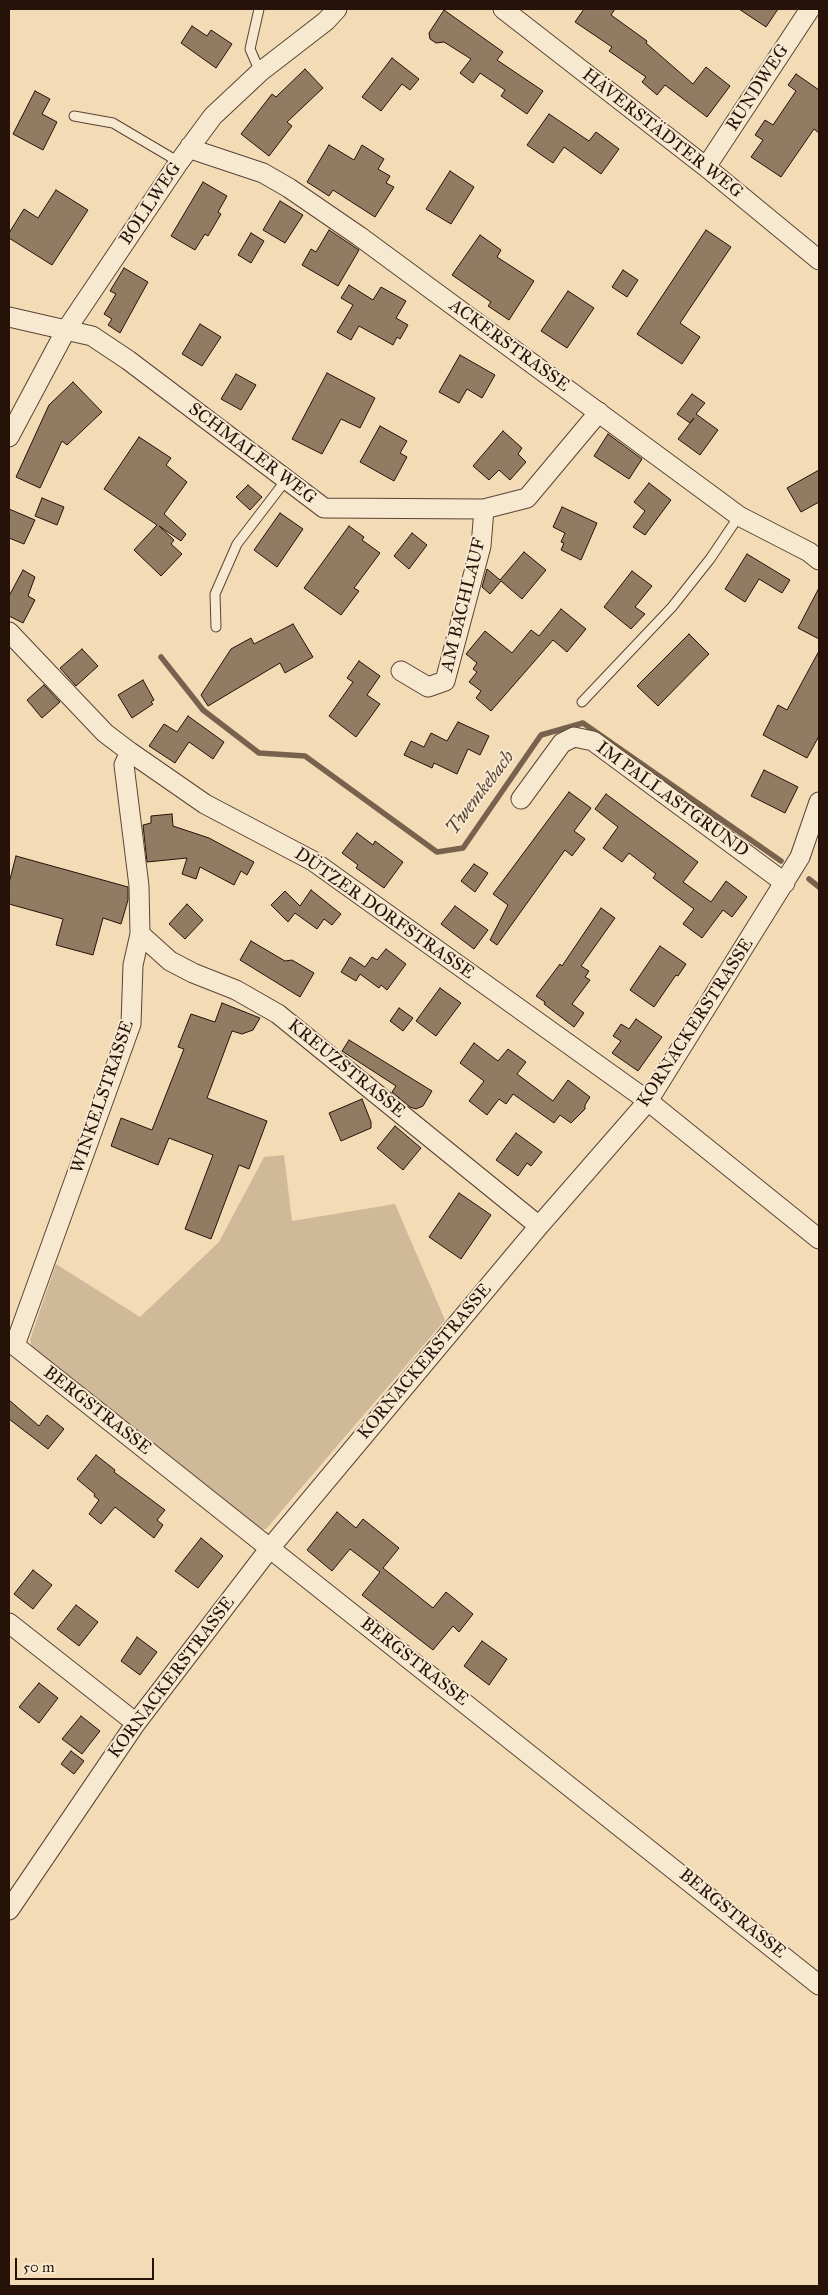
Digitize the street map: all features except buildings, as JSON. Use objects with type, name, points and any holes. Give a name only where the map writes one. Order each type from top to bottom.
[{"type":"street","name":"BOLLWEG","points":[[9,437],[66,330],[190,146],[213,116],[260,72],[326,21],[337,9]]},
{"type":"street","name":"HÄVERSTÄDTER WEG","points":[[503,9],[706,168],[819,260]]},
{"type":"street","name":"RUNDWEG","points":[[706,168],[810,9]]},
{"type":"street","name":"ACKERSTRASSE","points":[[190,146],[198,151],[263,172],[289,188],[367,242],[739,516],[809,552],[819,560]]},
{"type":"street","name":"SCHMALER WEG","points":[[9,317],[92,336],[128,360],[324,508],[484,509],[527,498],[599,412]]},
{"type":"street","name":"AM BACHLAUF","points":[[401,671],[428,687],[445,681],[481,546],[484,509]]},
{"type":"street","name":"DÜTZER DORFSTRASSE","points":[[9,632],[106,733],[130,752],[205,804],[314,861],[648,1101],[819,1239]]},
{"type":"street","name":"IM PALLASTGRUND","points":[[521,799],[562,742],[574,737],[593,741],[785,883]]},
{"type":"street","name":"WINKELSTRASSE","points":[[12,1343],[131,1024],[133,965],[140,934],[139,886],[124,765],[130,752]]},
{"type":"street","name":"KORNACKERSTRASSE","points":[[9,1910],[136,1723],[270,1548],[539,1226],[648,1101],[800,857],[819,802]]},
{"type":"street","name":"KREUZSTRASSE","points":[[140,934],[170,961],[193,973],[236,990],[278,1014],[539,1226]]},
{"type":"street","name":"BERGSTRASSE","points":[[12,1343],[819,1985]]},
{"type":"street","points":[[9,1622],[136,1723]]},
{"type":"lane","points":[[259,9],[250,49],[260,72]]},
{"type":"lane","points":[[74,116],[113,123],[179,162]]},
{"type":"lane","points":[[216,627],[215,594],[237,544],[286,480]]},
{"type":"lane","points":[[582,702],[672,607],[710,559],[739,516]]},
{"type":"shaded area","points":[[284,1155],[292,1221],[395,1204],[445,1320],[266,1529],[258,1530],[33,1351],[30,1340],[56,1264],[140,1317],[219,1242],[264,1157]]},
{"type":"waterway","name":"Twemkebach","points":[[161,657],[203,710],[259,753],[305,756],[437,852],[463,848],[541,735],[583,723],[781,861]]},
{"type":"waterway","name":"Twemkebach","points":[[809,879],[819,887]]}]
